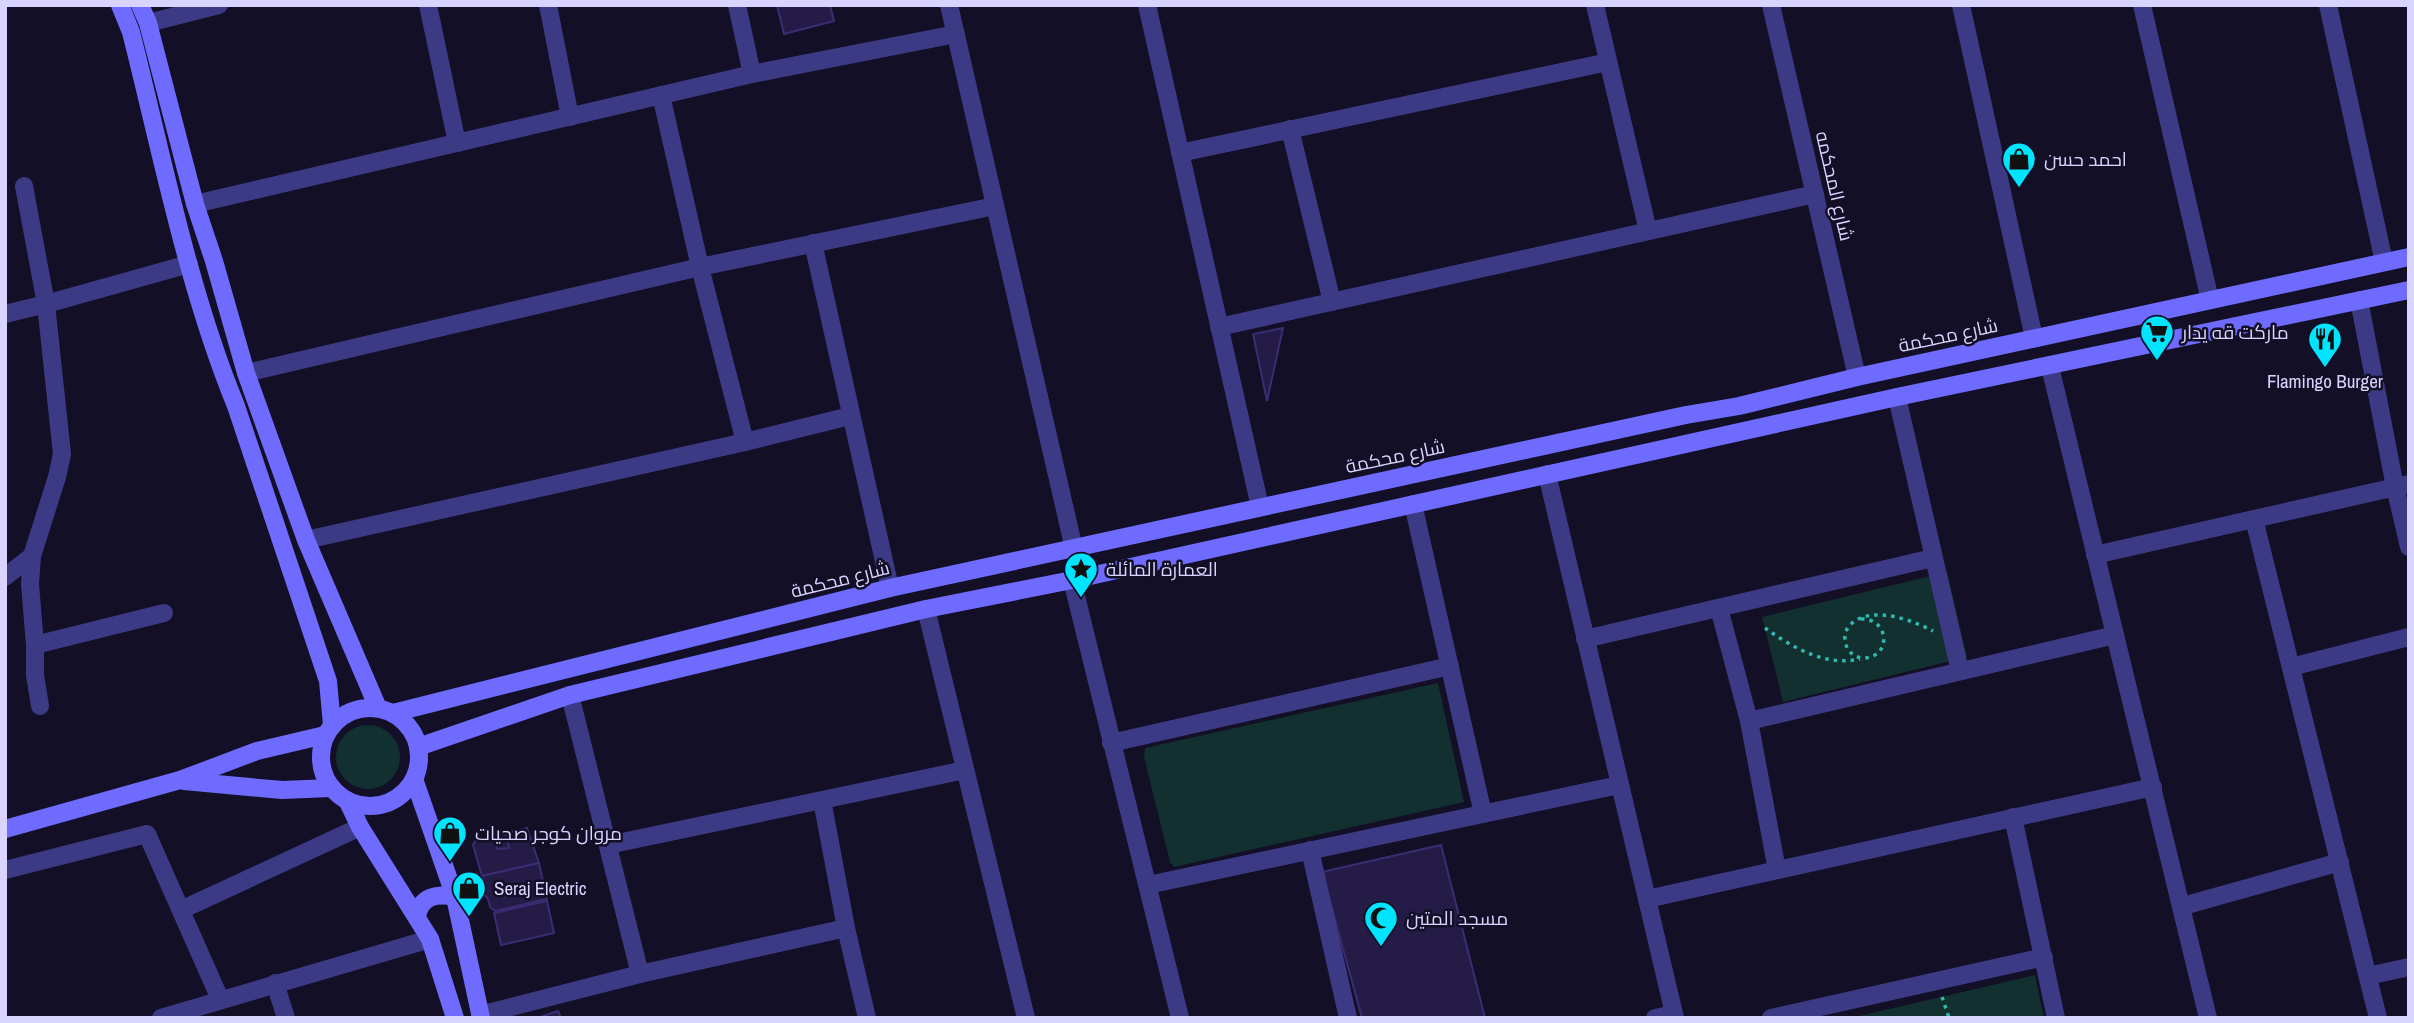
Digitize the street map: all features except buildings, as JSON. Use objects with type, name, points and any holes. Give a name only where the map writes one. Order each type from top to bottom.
[{"type":"main road","points":[[120,5],[131,32],[189,264],[218,363],[236,406],[328,681],[328,730],[320,753],[322,772],[331,788],[348,802],[360,827],[430,939],[455,1018]]},
{"type":"main road","points":[[141,5],[195,204],[246,373],[306,540],[386,711],[409,727],[418,747],[418,768],[414,779],[398,798],[373,807],[348,802]]},
{"type":"main road","name":"شارع محكمة","points":[[386,711],[890,588],[2409,257]]},
{"type":"main road","points":[[418,747],[570,695],[926,608],[1072,580],[1897,397],[2409,290]]},
{"type":"main road","points":[[1739,405],[1737,417],[1745,432]]},
{"type":"main road","points":[[1686,415],[1695,442]]},
{"type":"main road","points":[[5,829],[180,780],[257,751],[328,730],[353,710],[386,711]]},
{"type":"main road","points":[[414,779],[455,897],[480,1016]]},
{"type":"main road","points":[[180,780],[282,790],[331,788]]},
{"type":"main road","points":[[417,916],[419,908],[429,897],[439,894],[455,897]]},
{"type":"street","points":[[148,23],[219,5]]},
{"type":"street","points":[[428,5],[457,143]]},
{"type":"street","points":[[548,5],[570,117]]},
{"type":"street","points":[[737,5],[752,74]]},
{"type":"street","points":[[949,5],[1074,549]]},
{"type":"street","points":[[1147,5],[1260,507]]},
{"type":"street","points":[[1595,5],[1648,232]]},
{"type":"street","name":"شارع المحكمه","points":[[1771,5],[1857,377]]},
{"type":"street","points":[[1961,5],[2034,338]]},
{"type":"street","points":[[2142,5],[2210,300]]},
{"type":"street","points":[[2328,5],[2384,262]]},
{"type":"street","points":[[195,204],[752,74],[956,34]]},
{"type":"street","points":[[1180,153],[1608,62]]},
{"type":"street","points":[[661,95],[699,268],[745,442]]},
{"type":"street","points":[[1290,130],[1332,302]]},
{"type":"street","points":[[24,186],[46,304],[62,454],[32,556],[30,584],[36,645],[35,674],[40,706]]},
{"type":"street","points":[[1219,327],[1815,194]]},
{"type":"street","points":[[246,373],[699,268],[995,206]]},
{"type":"street","points":[[813,243],[890,588]]},
{"type":"street","points":[[5,314],[189,264]]},
{"type":"street","points":[[2359,300],[2402,486],[2409,547]]},
{"type":"street","points":[[2050,366],[2208,1018]]},
{"type":"street","points":[[1897,397],[1960,671]]},
{"type":"street","points":[[306,540],[850,416]]},
{"type":"street","points":[[1547,474],[1675,1016],[1655,1018]]},
{"type":"street","points":[[2095,555],[2402,486]]},
{"type":"street","points":[[1413,504],[1483,814]]},
{"type":"street","points":[[2254,519],[2378,1018]]},
{"type":"street","points":[[5,577],[32,556]]},
{"type":"street","points":[[1585,639],[1933,558]]},
{"type":"street","points":[[1072,580],[1180,1018]]},
{"type":"street","points":[[926,608],[1026,1018]]},
{"type":"street","points":[[1719,608],[1749,721],[1777,870]]},
{"type":"street","points":[[36,645],[164,612]]},
{"type":"street","points":[[1749,721],[2115,635]]},
{"type":"street","points":[[2291,667],[2409,638]]},
{"type":"street","points":[[1111,743],[1450,666]]},
{"type":"street","points":[[570,695],[640,974]]},
{"type":"street","points":[[608,845],[965,770]]},
{"type":"street","points":[[1148,885],[1619,785]]},
{"type":"street","points":[[1647,899],[2153,787]]},
{"type":"street","points":[[822,800],[846,928],[867,1018]]},
{"type":"street","points":[[2013,817],[2056,1018]]},
{"type":"street","points":[[181,910],[360,827]]},
{"type":"street","points":[[5,870],[147,834],[220,999]]},
{"type":"street","points":[[1310,850],[1348,1018]]},
{"type":"street","points":[[2183,906],[2340,862]]},
{"type":"street","points":[[480,1016],[640,974],[846,928]]},
{"type":"street","points":[[161,1018],[430,939]]},
{"type":"street","points":[[1771,1018],[1835,1011],[2044,957]]},
{"type":"street","points":[[2368,976],[2409,967]]},
{"type":"street","points":[[275,983],[286,1018]]},
{"type":"path","points":[[1866,658],[1853,655],[1845,644],[1846,631],[1850,625],[1861,619],[1871,616],[1906,619],[1939,634]]},
{"type":"path","points":[[1765,628],[1796,648],[1814,655],[1851,661],[1878,652],[1884,641],[1878,624],[1861,619]]},
{"type":"path","points":[[1942,997],[1948,1018]]},
{"type":"green space","points":[[1947,572],[1967,657],[1783,702],[1762,617]]},
{"type":"green space","points":[[1438,683],[1464,802],[1174,867],[1170,862],[1144,757],[1145,748]]},
{"type":"green space","points":[[362,725],[374,725],[391,734],[398,745],[398,769],[391,780],[374,789],[362,789],[350,784],[341,775],[336,763],[336,751],[341,739],[350,730]]},
{"type":"green space","points":[[2035,975],[2044,1018],[1855,1018],[1855,1017]]},
{"type":"place","name":"احمد حسن","points":[[2019,189]]},
{"type":"place","name":"ماركت قه يدار","points":[[2157,362]]},
{"type":"place","name":"Flamingo Burger","points":[[2325,369]]},
{"type":"place","name":"العمارة المائلة","points":[[1081,599]]},
{"type":"place","name":"مروان كوجر صحيات","points":[[450,863]]},
{"type":"place","name":"Seraj Electric","points":[[469,918]]},
{"type":"place","name":"مسجد المتين","points":[[1381,948]]}]
